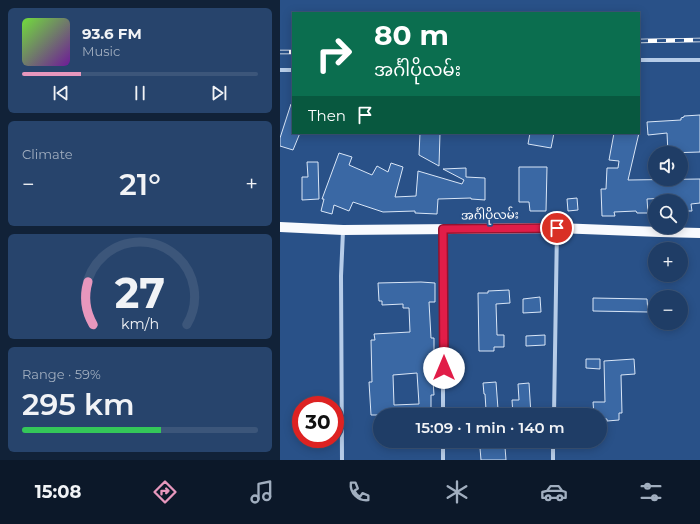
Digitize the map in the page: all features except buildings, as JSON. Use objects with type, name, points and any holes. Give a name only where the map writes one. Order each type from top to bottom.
[{"type":"main road","name":"အင်္ဂါပိုလမ်း","points":[[280,227],[343,230],[557,228],[700,233]]},
{"type":"street","points":[[640,60],[700,60]]},
{"type":"street","points":[[280,70],[292,70]]},
{"type":"street","points":[[554,408],[557,228]]},
{"type":"street","points":[[443,229],[443,408]]},
{"type":"street","points":[[342,460],[341,276],[343,230]]},
{"type":"street","points":[[443,448],[443,460]]},
{"type":"street","points":[[553,448],[553,460]]},
{"type":"railway","points":[[640,41],[700,40]]},
{"type":"railway","points":[[280,52],[292,52]]},
{"type":"route","points":[[444,368],[443,229],[557,228]]}]
